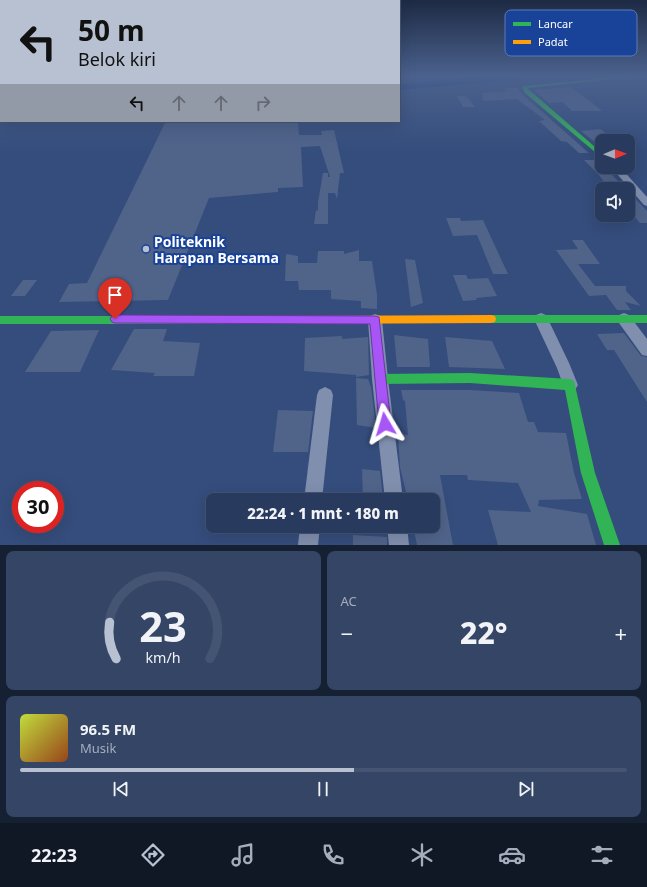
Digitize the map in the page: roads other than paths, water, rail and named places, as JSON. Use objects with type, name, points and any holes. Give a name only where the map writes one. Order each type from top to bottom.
[{"type":"street","points":[[538,101],[595,150]]},
{"type":"street","points":[[622,174],[647,203]]},
{"type":"street","points":[[0,320],[375,320],[546,328],[624,319],[647,319]]},
{"type":"street","points":[[624,319],[647,350]]},
{"type":"street","points":[[375,320],[393,493]]},
{"type":"street","points":[[546,328],[570,385],[588,473],[612,545]]},
{"type":"street","points":[[380,379],[470,378],[570,385]]},
{"type":"street","points":[[314,493],[325,395]]},
{"type":"street","points":[[308,545],[309,533]]},
{"type":"street","points":[[398,533],[399,545]]},
{"type":"place","name":"Politeknik Harapan Bersama","points":[[146,249]]}]
